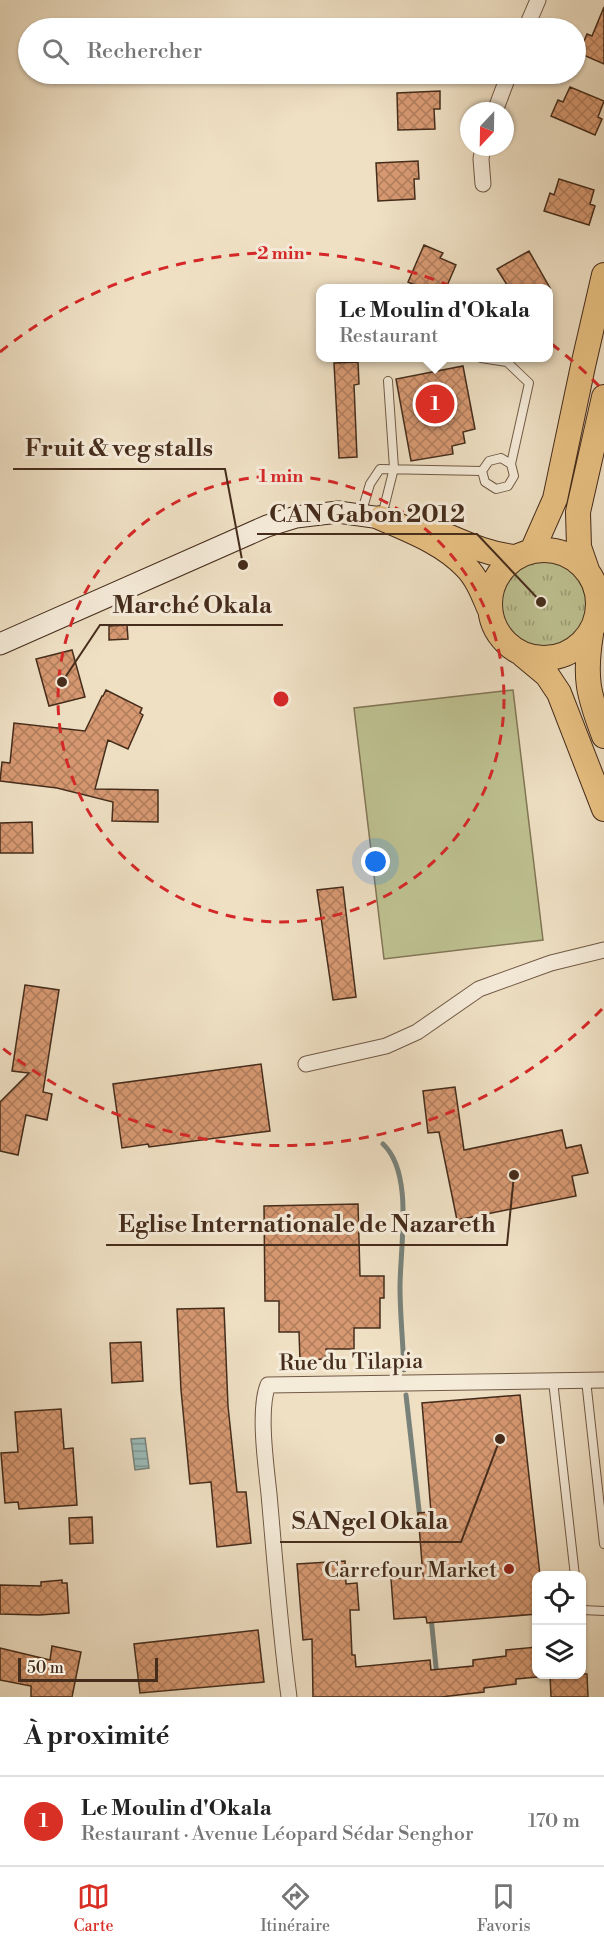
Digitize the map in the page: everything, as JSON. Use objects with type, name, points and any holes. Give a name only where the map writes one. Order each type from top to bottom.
[{"type":"main road","points":[[604,275],[555,499],[524,554],[505,566],[496,578],[490,592],[489,608],[492,623],[500,636],[510,647],[547,675],[559,693],[604,809]]},
{"type":"main road","points":[[604,397],[578,513],[579,547],[595,584],[599,600],[598,622],[586,669],[592,706],[604,736]]},
{"type":"main road","points":[[371,516],[408,521],[500,556],[547,550],[562,553],[576,560],[587,570]]},
{"type":"main road","points":[[371,516],[421,534],[457,559],[467,568],[489,608]]},
{"type":"main road","points":[[523,655],[542,659],[561,657],[578,648],[598,622]]},
{"type":"street","points":[[530,18],[538,0]]},
{"type":"street","points":[[498,102],[505,84]]},
{"type":"street","points":[[482,156],[483,184]]},
{"type":"street","points":[[0,644],[267,526],[296,517],[316,514],[338,512],[371,516]]},
{"type":"street","points":[[306,1064],[386,1046],[417,1032],[479,989],[551,963],[604,950]]},
{"type":"street","name":"Rue du Tilapia","points":[[289,1697],[280,1627],[267,1472],[263,1409],[268,1384],[604,1380]]},
{"type":"lane","points":[[507,362],[529,383],[511,464],[514,476],[508,486],[496,489],[485,482],[483,471],[489,460],[501,458],[511,464]]},
{"type":"lane","points":[[371,516],[393,468],[388,381]]},
{"type":"lane","points":[[371,516],[370,484],[380,469],[483,471]]},
{"type":"lane","points":[[586,1380],[604,1544]]},
{"type":"lane","points":[[553,1381],[575,1571]]},
{"type":"lane","points":[[586,1610],[604,1611]]},
{"type":"green space","points":[[545,559],[562,563],[576,572],[585,586],[589,603],[585,620],[576,634],[562,643],[545,647],[528,643],[514,634],[505,620],[501,603],[505,586],[514,572],[528,563]]},
{"type":"green space","points":[[513,690],[543,940],[384,959],[354,708]]},
{"type":"water","points":[[145,1438],[149,1468],[135,1470],[131,1439]]},
{"type":"building","points":[[604,7],[604,64],[586,56],[586,36],[587,34],[592,36]]},
{"type":"building","points":[[570,87],[604,101],[598,117],[602,119],[595,135],[551,116],[558,100],[563,102]]},
{"type":"building","points":[[440,91],[440,109],[434,109],[435,129],[398,130],[397,93]]},
{"type":"building","points":[[418,161],[419,179],[414,179],[415,199],[378,201],[376,163]]},
{"type":"building","points":[[559,179],[594,190],[590,204],[595,206],[589,225],[544,211],[550,193],[554,195]]},
{"type":"building","points":[[424,245],[443,253],[440,258],[456,265],[448,284],[408,282]]},
{"type":"building","points":[[529,251],[548,284],[506,284],[497,269]]},
{"type":"building","points":[[358,362],[359,384],[354,385],[357,457],[339,458],[334,363]]},
{"type":"building","points":[[463,366],[475,429],[463,432],[465,443],[452,446],[453,454],[411,461],[396,379]]},
{"type":"building","points":[[127,625],[128,639],[109,640],[109,626]]},
{"type":"building","points":[[72,650],[85,697],[49,706],[36,659]]},
{"type":"building","points":[[106,690],[142,708],[140,713],[143,715],[128,749],[108,740],[95,789],[158,790],[158,822],[112,821],[113,802],[57,788],[0,781],[2,762],[10,763],[14,723],[85,731]]},
{"type":"building","points":[[32,822],[33,853],[0,853],[0,823]]},
{"type":"building","points":[[343,887],[356,997],[333,1000],[317,890]]},
{"type":"building","points":[[25,985],[59,990],[43,1092],[52,1094],[47,1120],[26,1115],[18,1155],[0,1151],[0,1102],[29,1073],[12,1071]]},
{"type":"building","points":[[261,1064],[270,1131],[149,1147],[148,1144],[122,1148],[113,1084]]},
{"type":"building","points":[[455,1087],[464,1150],[562,1130],[566,1148],[581,1145],[588,1173],[572,1176],[576,1196],[457,1220],[439,1132],[428,1133],[423,1091]]},
{"type":"building","points":[[358,1204],[360,1276],[384,1276],[384,1298],[380,1298],[380,1328],[354,1328],[354,1349],[326,1349],[326,1359],[300,1360],[299,1332],[279,1332],[279,1301],[265,1301],[264,1206]]},
{"type":"building","points":[[224,1308],[228,1406],[237,1492],[246,1492],[251,1543],[217,1547],[211,1482],[190,1484],[181,1390],[177,1309]]},
{"type":"building","points":[[141,1342],[143,1381],[112,1383],[110,1343]]},
{"type":"building","points":[[520,1395],[540,1571],[532,1571],[532,1614],[427,1623],[426,1617],[394,1619],[391,1579],[423,1576],[418,1513],[431,1512],[422,1403]]},
{"type":"building","points":[[61,1409],[64,1449],[73,1448],[77,1505],[19,1509],[18,1502],[5,1503],[1,1453],[18,1452],[15,1412]]},
{"type":"building","points":[[92,1517],[93,1543],[70,1544],[69,1518]]},
{"type":"building","points":[[345,1561],[346,1584],[357,1583],[359,1610],[350,1610],[352,1655],[355,1655],[356,1667],[430,1660],[431,1670],[473,1666],[473,1660],[506,1656],[506,1650],[532,1647],[532,1677],[516,1679],[516,1684],[484,1688],[484,1692],[441,1697],[313,1697],[312,1639],[303,1640],[297,1564]]},
{"type":"building","points":[[62,1580],[62,1583],[67,1583],[69,1613],[0,1614],[0,1585],[41,1586],[41,1582]]},
{"type":"building","points":[[258,1630],[264,1682],[140,1693],[134,1644]]},
{"type":"building","points":[[52,1646],[81,1652],[72,1697],[31,1697],[31,1686],[0,1680],[0,1648],[50,1660]]},
{"type":"building","points":[[587,1674],[588,1697],[551,1697],[550,1679],[586,1679]]},
{"type":"waterway","points":[[383,1144],[393,1157],[402,1191],[400,1307],[404,1370]]},
{"type":"waterway","points":[[406,1395],[420,1519]]},
{"type":"waterway","points":[[431,1617],[437,1677]]},
{"type":"place","name":"Le Moulin d'Okala","points":[[435,404]]},
{"type":"place","name":"Fruit & veg stalls","points":[[243,565]]},
{"type":"place","name":"CAN Gabon 2012","points":[[541,602]]},
{"type":"place","name":"Marché Okala","points":[[62,682]]},
{"type":"place","name":"Eglise Internationale de Nazareth","points":[[514,1175]]},
{"type":"place","name":"SANgel Okala","points":[[500,1439]]},
{"type":"place","name":"Carrefour Market","points":[[509,1569]]}]
